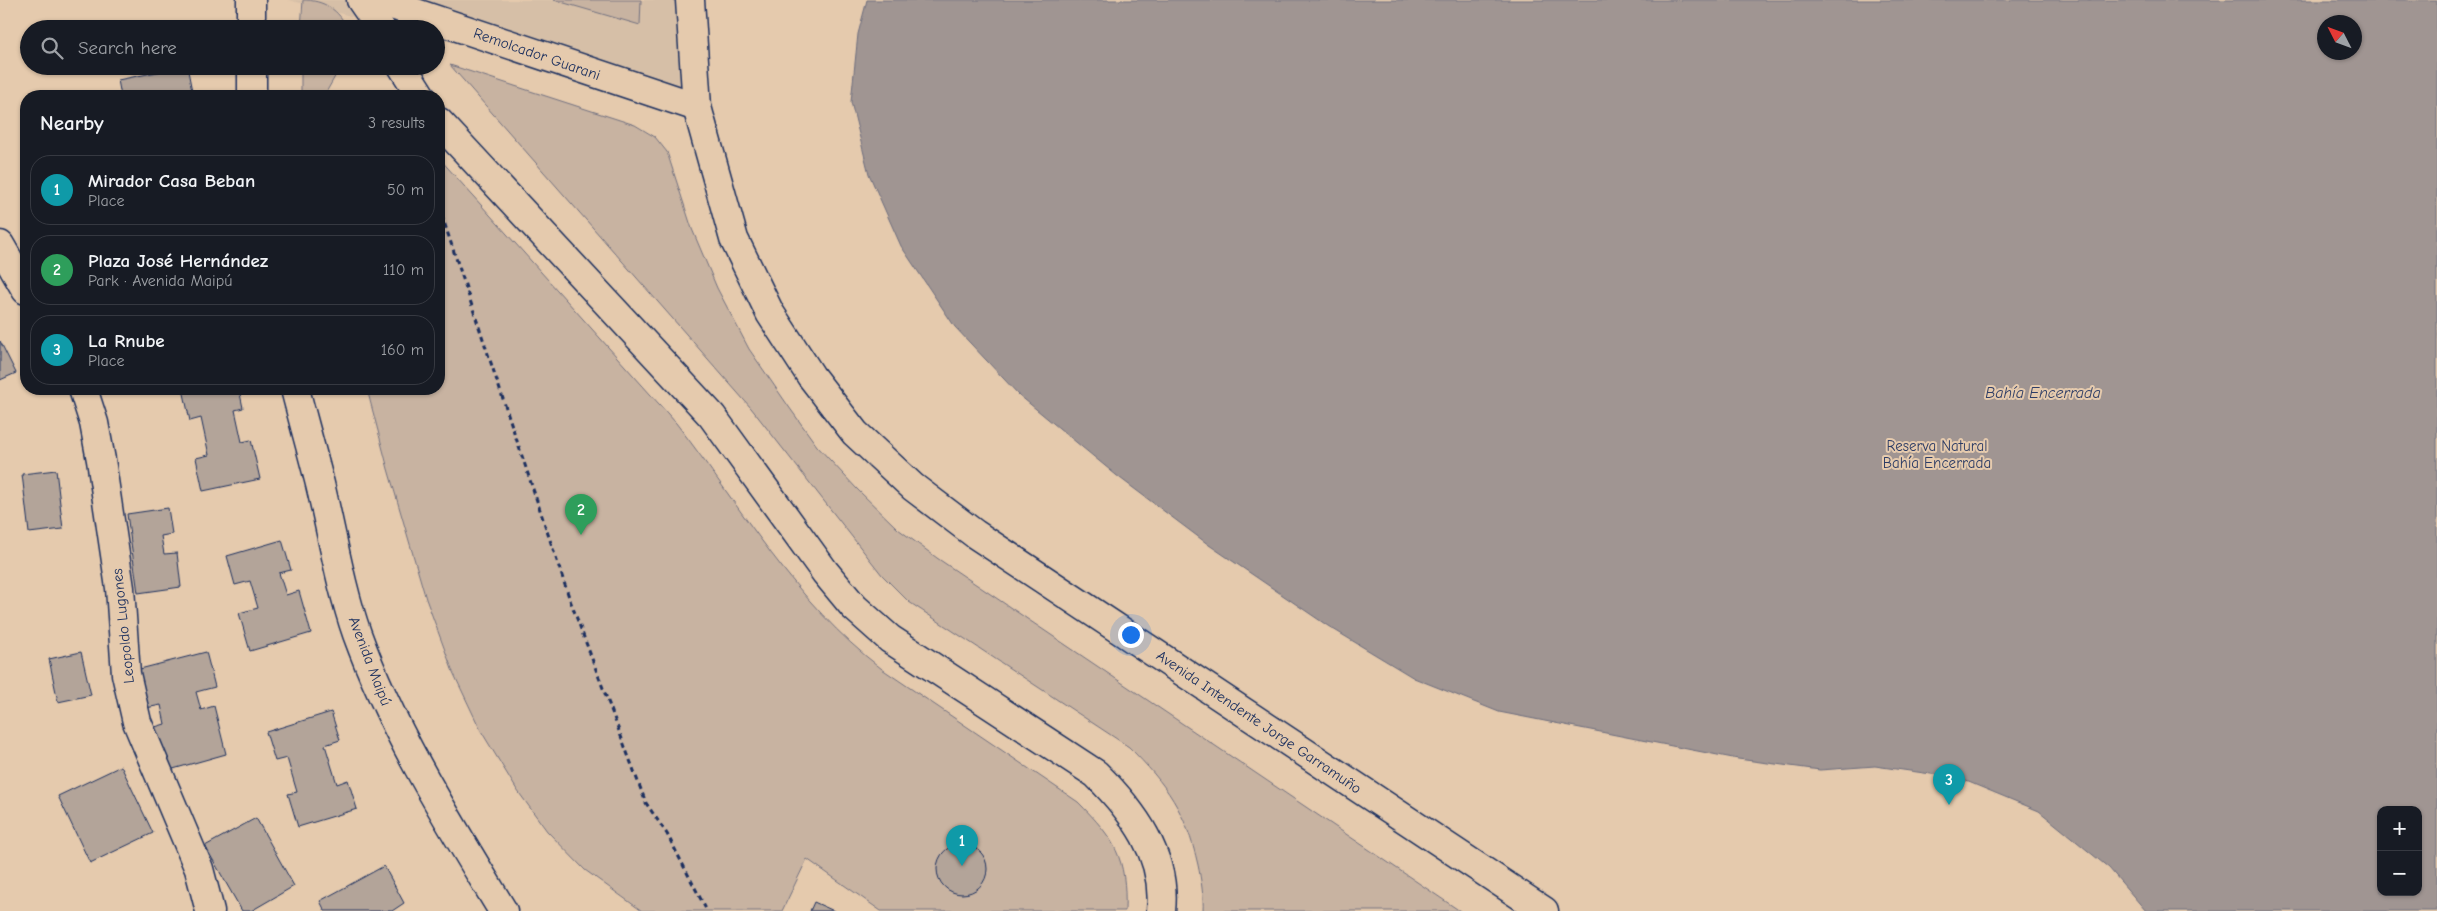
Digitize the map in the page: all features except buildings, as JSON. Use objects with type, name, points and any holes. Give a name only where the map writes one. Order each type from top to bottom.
[{"type":"street","points":[[250,0],[251,20]]},
{"type":"street","points":[[361,0],[375,20]]},
{"type":"street","name":"Remolcador Guarani","points":[[377,0],[437,20]]},
{"type":"street","name":"Avenida Intendente Jorge Garramuño","points":[[690,0],[697,107],[712,168],[738,247],[770,313],[811,376],[855,434],[914,487],[975,534],[1544,911]]},
{"type":"street","name":"Remolcador Guarani","points":[[445,23],[697,107]]},
{"type":"street","points":[[252,75],[252,90]]},
{"type":"street","points":[[408,75],[418,90]]},
{"type":"street","points":[[445,128],[712,416],[825,572],[854,607],[897,644],[1096,774],[1120,798],[1138,822],[1153,852],[1160,876],[1161,911]]},
{"type":"street","points":[[0,246],[20,280]]},
{"type":"street","name":"Leopoldo Lugones","points":[[85,395],[94,423],[101,460],[120,588],[126,674],[137,722],[199,869],[210,911]]},
{"type":"street","name":"Avenida Maipú","points":[[296,395],[339,570],[357,633],[378,688],[407,746],[450,824],[503,911]]},
{"type":"path","points":[[445,225],[570,600],[646,803],[667,834],[707,911]]},
{"type":"shaded area","points":[[289,0],[686,0],[710,109],[445,40],[445,20],[366,20]]},
{"type":"shaded area","points":[[303,0],[311,0],[330,7],[343,20],[302,20]]},
{"type":"shaded area","points":[[554,0],[641,0],[640,25]]},
{"type":"shaded area","points":[[450,65],[635,125],[655,137],[667,152],[692,229],[717,288],[749,349],[817,446],[898,529],[937,558],[1460,911],[1203,911],[1203,894],[1193,846],[1181,814],[1154,774],[1129,747],[909,602],[882,575],[751,408]]},
{"type":"shaded area","points":[[301,75],[336,75],[327,90],[301,90]]},
{"type":"shaded area","points":[[445,165],[676,423],[771,553],[822,615],[882,669],[1078,802],[1091,815],[1110,839],[1121,863],[1124,877],[1125,911],[881,911],[807,859],[782,911],[642,911],[585,870],[547,831],[517,790],[481,731],[453,672],[426,599],[369,395],[445,395]]},
{"type":"water","name":"Bahía Encerrada","points":[[867,0],[2437,0],[2437,911],[2146,911],[2109,868],[2039,811],[1959,778],[1875,766],[1820,770],[1738,759],[1499,712],[1414,678],[1328,626],[1209,545],[1116,475],[1019,395],[955,327],[901,246],[869,174],[851,102],[858,34]]},
{"type":"place","name":"Plaza José Hernández","points":[[581,535]]},
{"type":"place","name":"La Rnube","points":[[1949,805]]},
{"type":"place","name":"Mirador Casa Beban","points":[[962,866]]},
{"type":"park label","name":"Reserva Natural Bahía Encerrada","points":[[1937,454]]}]
